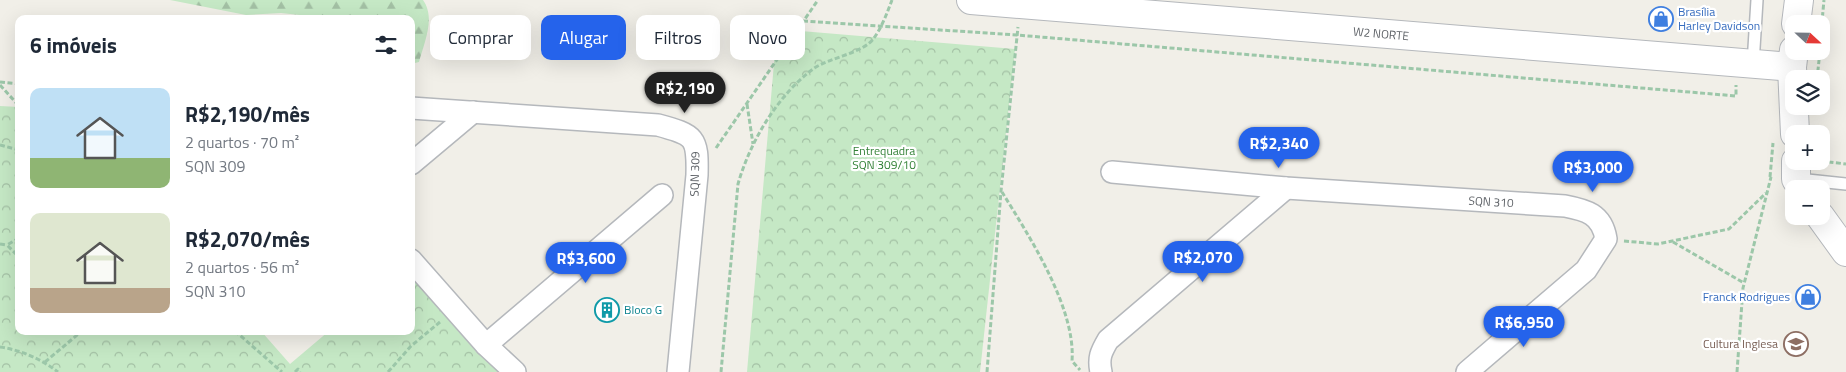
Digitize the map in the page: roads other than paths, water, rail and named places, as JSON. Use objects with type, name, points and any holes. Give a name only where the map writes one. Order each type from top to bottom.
[{"type":"street","name":"W2 NORTE","points":[[971,0],[1749,73],[1787,60]]},
{"type":"street","points":[[1797,15],[1799,0]]},
{"type":"street","points":[[1784,134],[1793,60]]},
{"type":"street","name":"SQN 309","points":[[415,108],[658,125],[677,130],[691,138],[697,149],[697,175],[678,372]]},
{"type":"street","points":[[415,161],[473,112]]},
{"type":"street","name":"SQN 310","points":[[1112,172],[1286,188],[1565,206],[1592,213],[1602,223],[1606,239],[1586,270],[1467,372]]},
{"type":"street","points":[[1101,372],[1100,352],[1108,340],[1286,188]]},
{"type":"street","points":[[486,345],[662,195]]},
{"type":"street","points":[[1830,215],[1846,216]]},
{"type":"street","points":[[1827,225],[1846,252]]},
{"type":"street","points":[[415,265],[486,345],[515,372]]},
{"type":"lane","points":[[1749,73],[1758,0]]},
{"type":"lane","points":[[1791,176],[1846,184]]},
{"type":"place","name":"Brasília Harley Davidson","points":[[1661,19]]},
{"type":"place","name":"Franck Rodrigues","points":[[1808,297]]},
{"type":"place","name":"Bloco G","points":[[607,310]]},
{"type":"place","name":"Cultura Inglesa","points":[[1796,344]]},
{"type":"park label","name":"Entrequadra SQN 309/10","points":[[884,158]]}]
